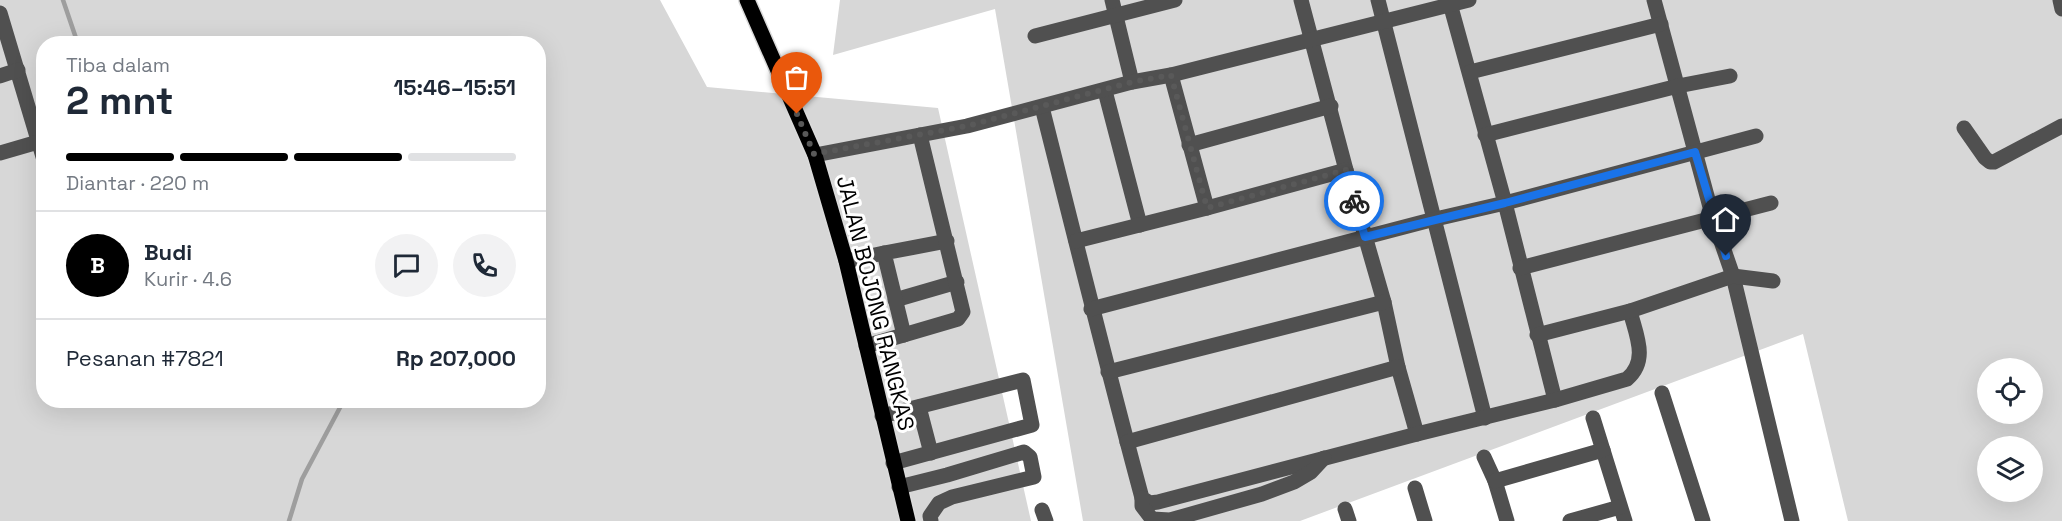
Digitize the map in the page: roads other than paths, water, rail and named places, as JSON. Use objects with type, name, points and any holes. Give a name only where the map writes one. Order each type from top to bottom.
[{"type":"main road","name":"JALAN BOJONG RANGKAS","points":[[747,0],[814,154],[846,261],[908,521]]},
{"type":"street","points":[[1112,0],[1132,82]]},
{"type":"street","points":[[1035,36],[1175,0]]},
{"type":"street","points":[[1301,0],[1384,302],[1398,368],[1417,434]]},
{"type":"street","points":[[1378,0],[1485,418]]},
{"type":"street","points":[[814,154],[967,126],[1014,115],[1132,82],[1171,75],[1450,2],[1469,0]]},
{"type":"street","points":[[1654,0],[1713,218],[1733,276],[1792,521]]},
{"type":"street","points":[[2060,0],[2062,9]]},
{"type":"street","points":[[1450,2],[1505,203],[1555,400]]},
{"type":"street","points":[[0,14],[36,135]]},
{"type":"street","points":[[1470,72],[1660,24]]},
{"type":"street","points":[[0,76],[18,70]]},
{"type":"street","points":[[1171,75],[1207,208]]},
{"type":"street","points":[[1485,135],[1678,86],[1730,76]]},
{"type":"street","points":[[1105,91],[1140,225]]},
{"type":"street","points":[[1189,146],[1331,106]]},
{"type":"street","points":[[1042,107],[1091,309],[1142,498],[1150,502],[1158,502],[1555,400],[1627,379],[1635,372],[1640,362],[1640,351],[1630,311]]},
{"type":"street","points":[[1964,128],[1985,158],[1994,162],[2062,126]]},
{"type":"street","points":[[866,346],[958,319],[963,312],[920,135]]},
{"type":"street","points":[[1091,309],[1756,136]]},
{"type":"street","points":[[0,153],[36,143]]},
{"type":"street","points":[[1076,241],[1346,170]]},
{"type":"street","points":[[1520,268],[1771,203]]},
{"type":"street","points":[[846,261],[947,241]]},
{"type":"street","points":[[884,252],[904,335]]},
{"type":"street","points":[[1537,335],[1630,311],[1733,276],[1773,281]]},
{"type":"street","points":[[895,300],[957,282]]},
{"type":"street","points":[[1108,372],[1384,302]]},
{"type":"street","points":[[1127,442],[1398,368]]},
{"type":"street","points":[[882,416],[1023,380],[1032,425],[893,463]]},
{"type":"street","points":[[1662,393],[1703,521]]},
{"type":"street","points":[[919,407],[932,453]]},
{"type":"street","points":[[1570,521],[1623,514],[1593,418]]},
{"type":"street","points":[[1495,481],[1603,450]]},
{"type":"street","points":[[899,487],[1024,452],[1030,457],[1034,477],[952,497],[939,503],[930,516],[931,521]]},
{"type":"street","points":[[1484,457],[1495,481],[1507,521]]},
{"type":"street","points":[[1415,488],[1425,521]]},
{"type":"waterway","points":[[63,0],[75,36]]},
{"type":"waterway","points":[[289,521],[302,479],[340,408]]}]
